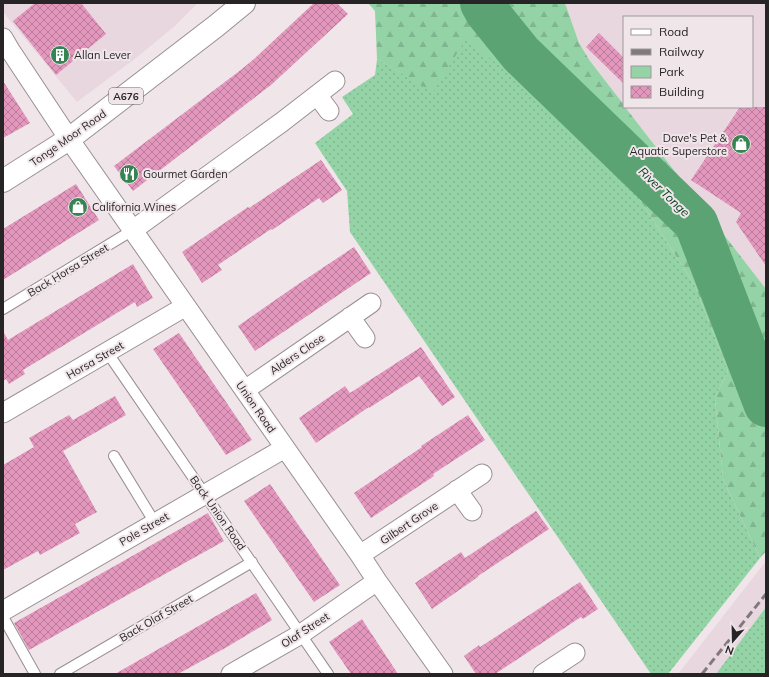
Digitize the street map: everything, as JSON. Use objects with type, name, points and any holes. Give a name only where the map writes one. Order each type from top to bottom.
[{"type":"main road","name":"Tonge Moor Road","points":[[3,181],[69,139],[244,3]]},
{"type":"street","name":"Union Road","points":[[5,47],[360,555],[376,581],[443,674]]},
{"type":"street","points":[[132,230],[282,122],[335,81]]},
{"type":"street","points":[[317,96],[329,111]]},
{"type":"street","name":"Alders Close","points":[[245,390],[371,303]]},
{"type":"street","name":"Horsa Street","points":[[6,409],[186,306]]},
{"type":"street","points":[[350,317],[365,338]]},
{"type":"street","name":"Pole Street","points":[[3,611],[285,448]]},
{"type":"street","name":"Gilbert Grove","points":[[360,555],[482,474]]},
{"type":"street","points":[[457,490],[472,511]]},
{"type":"street","name":"Olaf Street","points":[[231,674],[301,634],[376,581]]},
{"type":"street","points":[[543,674],[562,669],[575,653]]},
{"type":"lane","name":"Back Horsa Street","points":[[3,309],[132,230]]},
{"type":"lane","name":"Back Union Road","points":[[107,352],[328,674]]},
{"type":"lane","points":[[114,456],[156,522]]},
{"type":"lane","name":"Back Olaf Street","points":[[60,674],[252,562]]},
{"type":"lane","points":[[3,617],[35,674]]},
{"type":"shaded area","points":[[3,3],[198,3],[175,26],[136,58],[77,102],[3,12]]},
{"type":"shaded area","points":[[565,3],[766,3],[766,289],[626,108],[753,108],[753,16],[623,16],[623,104],[590,61],[579,43]]},
{"type":"shaded area","points":[[766,561],[766,607],[716,674],[678,674]]},
{"type":"green space","points":[[368,3],[565,3],[579,43],[590,61],[623,104],[623,108],[626,108],[766,289],[766,551],[760,558],[723,479],[715,398],[728,371],[695,286],[612,156],[466,39],[433,92],[377,59],[375,11]]},
{"type":"green space","points":[[466,38],[612,156],[695,286],[728,371],[715,398],[723,479],[760,558],[668,674],[651,674],[350,232],[347,191],[315,143],[353,114],[342,97],[375,75],[377,59],[433,91]]},
{"type":"green space","points":[[766,607],[766,674],[716,674]]},
{"type":"building","name":"Allan Lever","points":[[35,3],[81,3],[106,34],[56,75],[13,21]]},
{"type":"building","points":[[314,3],[337,3],[348,14],[271,85],[133,191],[114,166],[242,69]]},
{"type":"building","points":[[599,33],[623,57],[623,83],[586,47]]},
{"type":"building","points":[[3,81],[30,123],[3,138]]},
{"type":"building","name":"Dave's Pet & Aquatic Superstore","points":[[766,107],[766,266],[736,222],[741,213],[691,180],[739,108]]},
{"type":"building","points":[[321,160],[342,190],[323,203],[319,198],[272,230],[271,229],[218,265],[222,270],[202,283],[182,252]]},
{"type":"building","points":[[76,184],[99,220],[3,280],[3,229]]},
{"type":"building","points":[[354,247],[371,273],[255,351],[238,326]]},
{"type":"building","points":[[133,264],[153,298],[137,307],[135,302],[23,370],[25,374],[9,384],[6,379],[3,381],[3,331],[8,340]]},
{"type":"building","points":[[179,333],[252,440],[226,455],[153,349]]},
{"type":"building","points":[[421,347],[455,397],[442,406],[419,376],[369,407],[316,443],[299,418],[345,386],[350,393]]},
{"type":"building","points":[[115,396],[126,415],[63,451],[97,512],[75,524],[80,533],[40,555],[38,551],[3,570],[3,465],[34,447],[29,438],[69,415],[73,420]]},
{"type":"building","points":[[468,415],[485,440],[433,474],[434,476],[371,518],[354,493]]},
{"type":"building","points":[[270,484],[340,585],[314,602],[244,501]]},
{"type":"building","points":[[536,511],[549,529],[478,576],[432,609],[415,583],[461,552],[465,558]]},
{"type":"building","points":[[208,513],[224,541],[29,650],[14,623]]},
{"type":"building","points":[[580,582],[598,609],[583,619],[581,617],[495,674],[476,674],[464,656],[479,645],[480,647]]},
{"type":"building","points":[[256,593],[272,620],[227,647],[178,674],[115,674]]},
{"type":"building","points":[[362,619],[398,674],[351,674],[329,642]]},
{"type":"waterway","name":"River Tonge","points":[[482,3],[487,12],[521,54],[696,223],[766,405]]},
{"type":"railway","points":[[702,674],[766,594]]},
{"type":"place","name":"Allan Lever","points":[[60,55]]},
{"type":"place","name":"Dave's Pet & Aquatic Superstore","points":[[741,144]]},
{"type":"place","name":"Gourmet Garden","points":[[129,174]]},
{"type":"place","name":"California Wines","points":[[78,207]]}]
